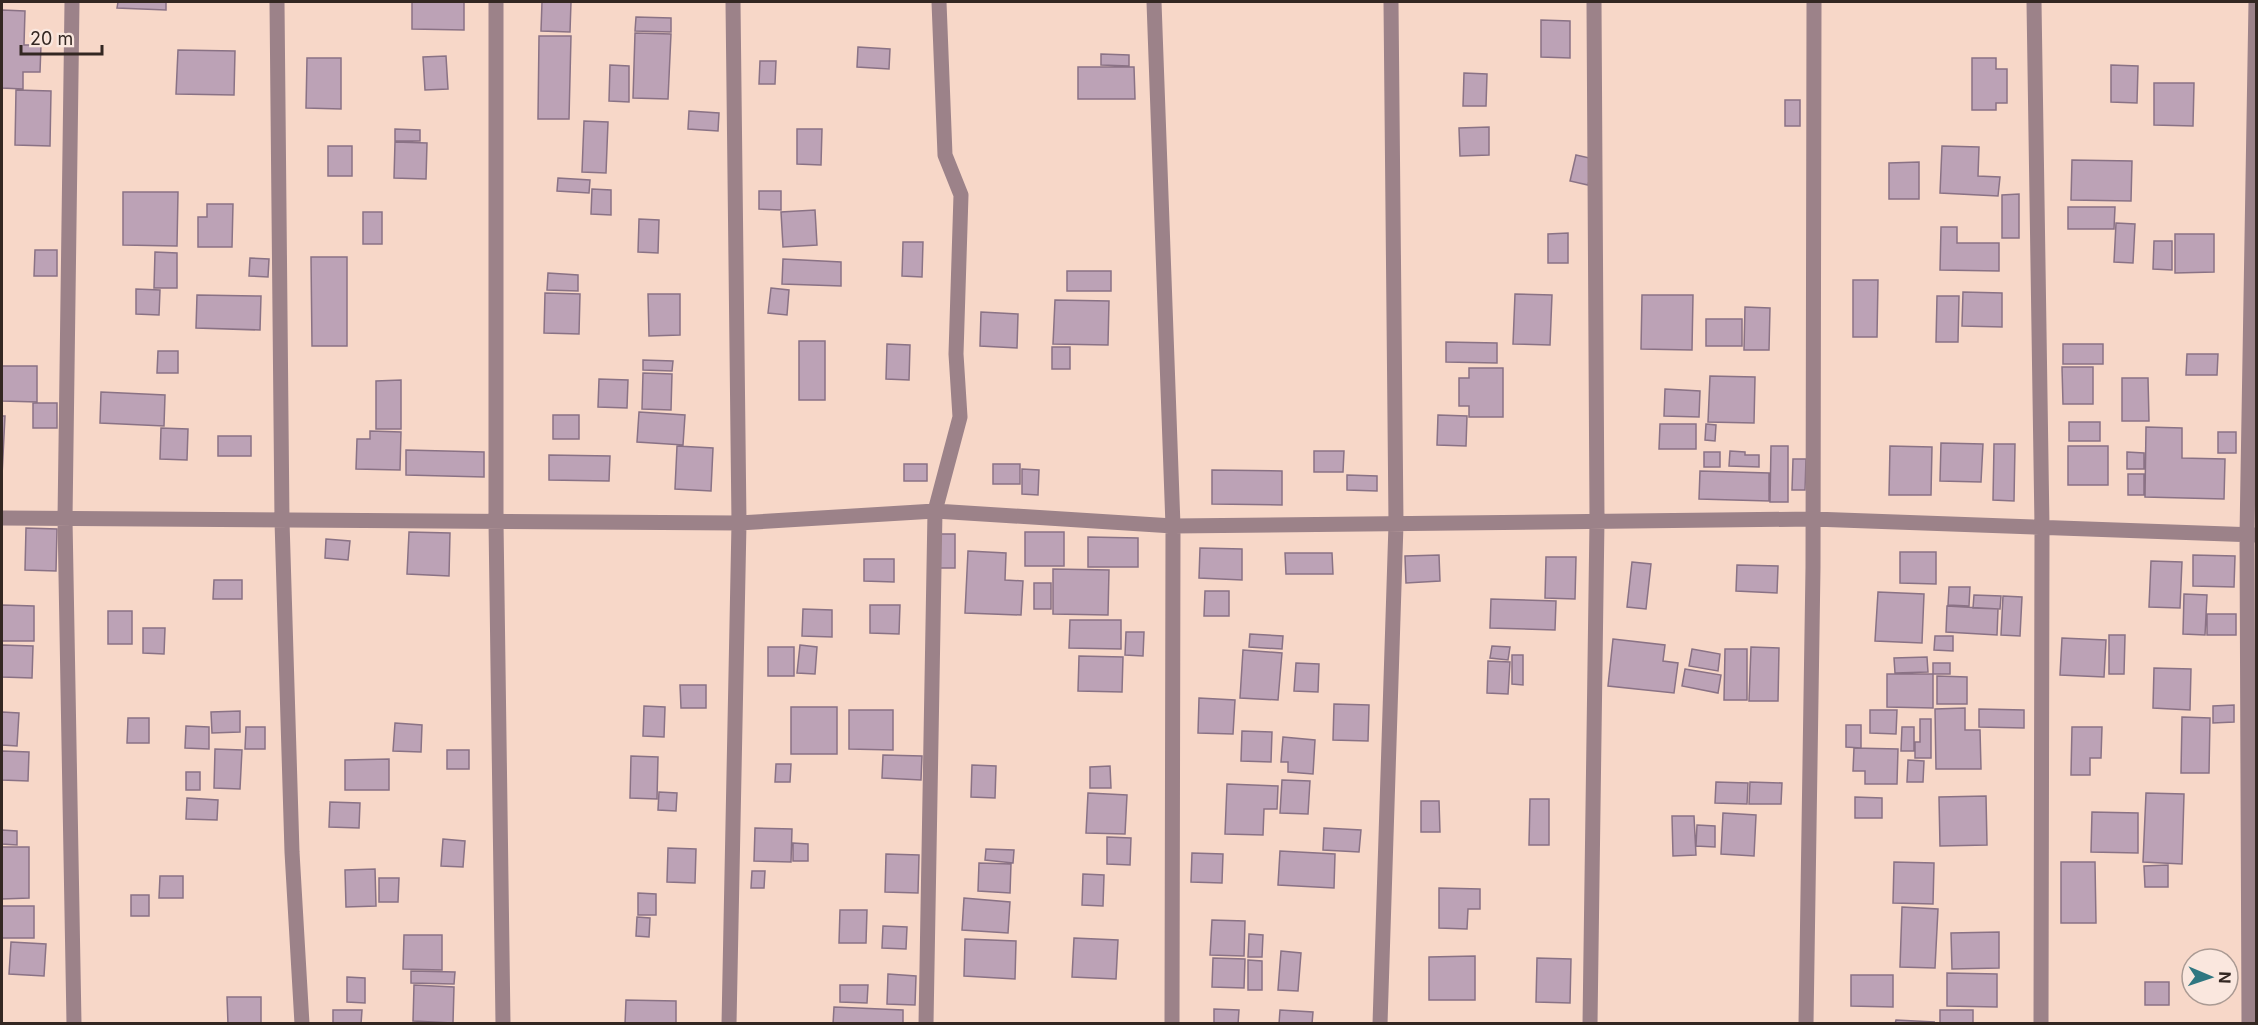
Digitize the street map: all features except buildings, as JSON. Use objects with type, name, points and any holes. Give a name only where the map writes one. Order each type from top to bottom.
[{"type":"street","points":[[72,2],[66,519],[74,1023]]},
{"type":"street","points":[[277,2],[282,520],[292,852],[302,1023]]},
{"type":"street","points":[[496,2],[496,522],[503,1023]]},
{"type":"street","points":[[729,1023],[739,523],[733,2]]},
{"type":"street","points":[[926,1023],[935,511],[960,417],[956,354],[961,195],[945,155],[939,2]]},
{"type":"street","points":[[1154,2],[1173,526],[1172,1023]]},
{"type":"street","points":[[1380,1023],[1396,524],[1391,2]]},
{"type":"street","points":[[1590,1023],[1597,520],[1594,2]]},
{"type":"street","points":[[1806,1023],[1813,519],[1814,2]]},
{"type":"street","points":[[2034,2],[2042,527],[2041,1023]]},
{"type":"street","points":[[2248,1023],[2256,2]]},
{"type":"street","points":[[2,518],[739,523],[935,511],[1173,526],[1813,519],[2252,535]]}]
